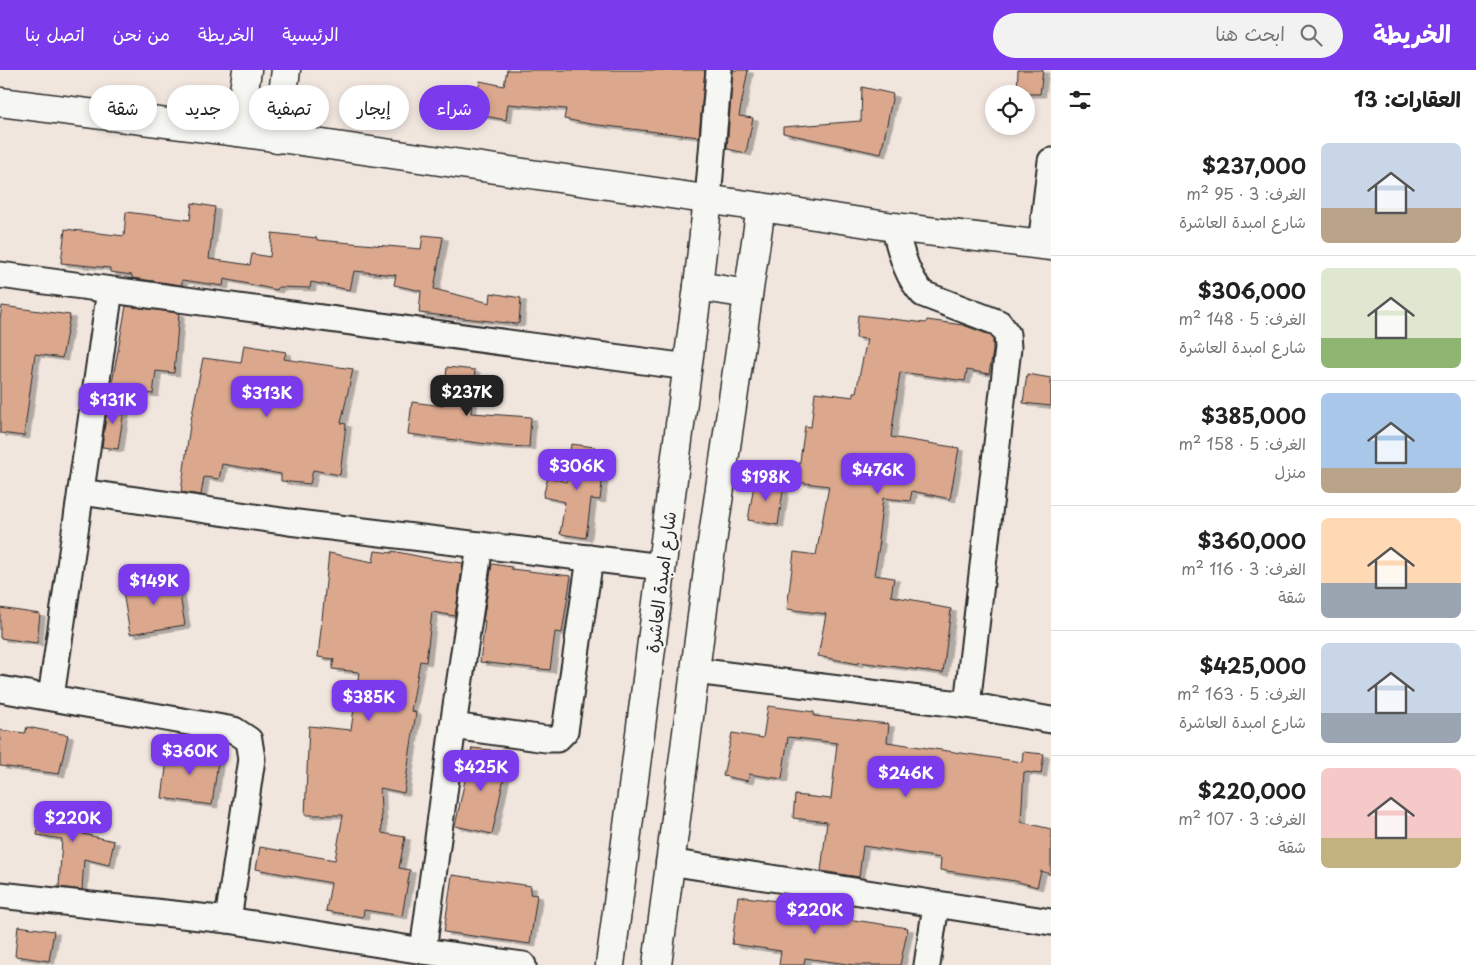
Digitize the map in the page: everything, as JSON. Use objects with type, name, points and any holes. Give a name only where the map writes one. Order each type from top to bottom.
[{"type":"main road","points":[[238,132],[246,70]]},
{"type":"main road","points":[[277,139],[286,70]]},
{"type":"main road","points":[[0,102],[238,132],[708,199],[894,228],[1046,246]]},
{"type":"main road","name":"شارع امبدة العاشرة","points":[[610,965],[708,199]]},
{"type":"main road","points":[[657,965],[695,671],[761,207]]},
{"type":"main road","points":[[698,286],[748,294]]},
{"type":"street","points":[[708,199],[718,70]]},
{"type":"street","points":[[1046,246],[1051,161]]},
{"type":"street","points":[[894,228],[910,277],[923,294],[999,323],[1007,334],[1008,348],[967,705]]},
{"type":"street","points":[[0,275],[688,367]]},
{"type":"street","points":[[51,697],[110,290]]},
{"type":"street","points":[[81,492],[280,520],[662,567]]},
{"type":"street","points":[[423,951],[453,726],[480,545]]},
{"type":"street","points":[[453,726],[546,739],[558,739],[565,731],[590,558]]},
{"type":"street","points":[[695,671],[967,705],[1051,720]]},
{"type":"street","points":[[0,689],[234,730],[249,740],[252,758],[228,920]]},
{"type":"street","points":[[669,862],[1051,922]]},
{"type":"street","points":[[0,895],[228,920],[523,965]]},
{"type":"street","points":[[927,965],[936,905]]},
{"type":"building","points":[[507,70],[705,70],[699,137],[590,124],[564,119],[566,109],[508,104],[506,120],[490,117],[490,85],[479,85],[480,81],[504,86]]},
{"type":"building","points":[[733,70],[748,70],[739,116],[753,118],[746,153],[727,149]]},
{"type":"building","points":[[1018,70],[1043,70],[1040,94],[1035,94],[1035,85],[1017,85]]},
{"type":"building","points":[[862,87],[893,94],[881,154],[783,133],[783,127],[861,121]]},
{"type":"building","points":[[192,203],[215,207],[209,259],[250,265],[252,254],[270,257],[272,233],[317,238],[317,240],[421,249],[423,235],[443,237],[434,289],[490,303],[491,293],[521,298],[519,323],[419,313],[421,291],[394,285],[396,275],[354,271],[350,290],[311,282],[310,288],[278,287],[277,290],[224,279],[223,286],[182,280],[182,285],[132,278],[132,275],[110,272],[110,268],[61,263],[65,229],[124,236],[126,212],[190,220]]},
{"type":"building","points":[[2,306],[70,315],[62,358],[35,354],[24,436],[0,433],[0,319]]},
{"type":"building","points":[[126,306],[179,313],[174,373],[156,371],[153,394],[111,389]]},
{"type":"building","points":[[858,315],[926,323],[927,320],[963,325],[990,335],[993,339],[989,374],[967,370],[965,381],[900,372],[891,437],[959,448],[950,499],[912,491],[910,501],[883,498],[878,540],[880,541],[874,575],[894,578],[891,596],[951,609],[943,673],[859,662],[858,664],[818,656],[826,614],[787,609],[794,552],[816,555],[829,486],[797,482],[805,426],[811,427],[815,392],[853,397],[853,392],[856,392],[867,339],[856,338]]},
{"type":"building","points":[[244,345],[286,352],[284,359],[353,369],[341,423],[346,424],[340,475],[313,470],[310,484],[281,481],[281,474],[222,464],[219,479],[204,477],[201,495],[181,492],[190,425],[203,358],[241,363]]},
{"type":"building","points":[[447,367],[475,370],[471,413],[531,417],[529,447],[503,446],[408,434],[412,402],[443,406]]},
{"type":"building","points":[[1027,374],[1051,378],[1051,406],[1023,403]]},
{"type":"building","points":[[108,401],[125,404],[118,449],[102,447]]},
{"type":"building","points":[[571,444],[595,447],[592,473],[603,474],[600,500],[591,499],[586,538],[560,534],[565,502],[543,497],[548,477],[566,482]]},
{"type":"building","points":[[755,479],[784,484],[778,525],[748,520]]},
{"type":"building","points":[[375,551],[392,553],[392,551],[463,563],[455,616],[432,612],[426,662],[420,661],[411,711],[416,712],[404,793],[380,788],[382,833],[405,837],[399,868],[410,870],[402,916],[364,910],[363,917],[326,911],[331,883],[256,869],[260,847],[335,860],[343,815],[305,815],[309,726],[351,730],[359,672],[332,669],[334,659],[318,657],[329,553],[373,562]]},
{"type":"building","points":[[492,564],[512,567],[511,569],[571,576],[562,633],[555,632],[550,670],[480,662],[485,621],[483,621]]},
{"type":"building","points":[[177,577],[185,625],[130,634],[122,586]]},
{"type":"building","points":[[0,608],[40,614],[37,643],[0,638]]},
{"type":"building","points":[[768,706],[814,712],[814,716],[889,724],[887,742],[1022,762],[1023,752],[1044,754],[1041,774],[1024,772],[1021,822],[1051,829],[1051,874],[1041,871],[1037,887],[1015,881],[940,870],[941,858],[863,846],[859,877],[821,871],[827,822],[793,818],[795,795],[831,799],[837,743],[788,737],[782,779],[749,774],[748,781],[723,776],[732,733],[763,738]]},
{"type":"building","points":[[27,727],[68,735],[59,774],[0,766],[0,730],[25,733]]},
{"type":"building","points":[[169,746],[219,754],[212,805],[162,798]]},
{"type":"building","points":[[472,748],[491,750],[490,761],[507,764],[492,834],[455,826]]},
{"type":"building","points":[[43,804],[86,812],[83,834],[114,841],[109,865],[84,859],[82,890],[59,887],[62,839],[37,835]]},
{"type":"building","points":[[452,875],[531,886],[530,894],[537,895],[530,944],[444,932]]},
{"type":"building","points":[[738,896],[807,905],[806,913],[908,928],[900,965],[854,965],[805,958],[804,965],[779,965],[781,951],[732,944]]},
{"type":"building","points":[[18,926],[54,931],[49,961],[15,956]]}]
